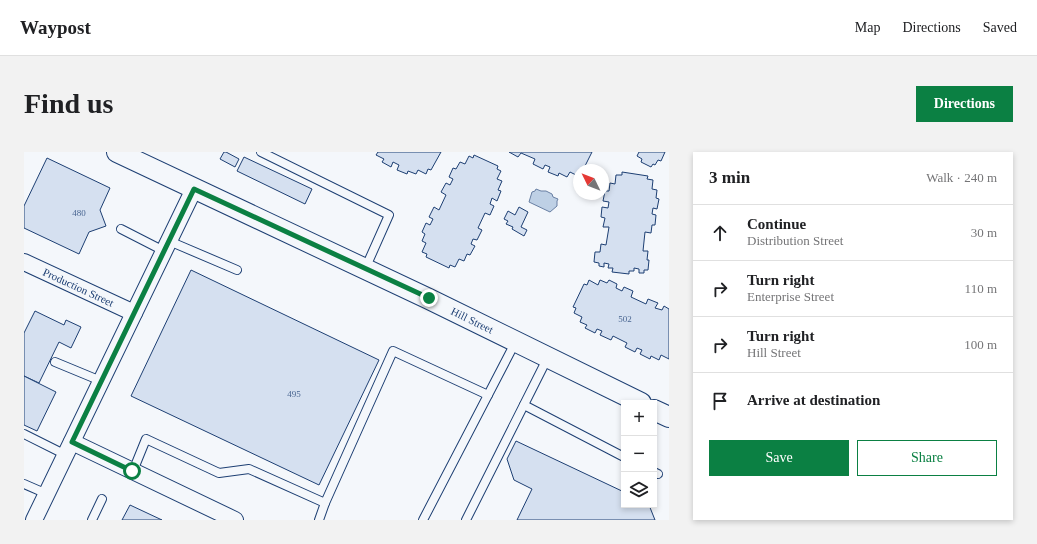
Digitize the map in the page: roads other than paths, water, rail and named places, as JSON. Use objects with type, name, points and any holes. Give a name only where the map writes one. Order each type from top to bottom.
[{"type":"street","name":"Hill Street","points":[[117,152],[429,298],[634,400]]},
{"type":"street","points":[[34,520],[194,189]]},
{"type":"street","name":"Production Street","points":[[24,262],[134,313]]},
{"type":"street","points":[[657,411],[669,417]]},
{"type":"street","points":[[69,448],[132,471],[235,520]]},
{"type":"lane","points":[[261,152],[389,215],[365,269]]},
{"type":"lane","points":[[121,229],[237,270]]},
{"type":"lane","points":[[423,520],[516,341]]},
{"type":"lane","points":[[319,520],[325,503],[393,351],[488,395]]},
{"type":"lane","points":[[466,520],[548,357]]},
{"type":"lane","points":[[55,362],[101,381]]},
{"type":"lane","points":[[524,405],[621,455]]},
{"type":"lane","points":[[24,434],[69,448]]},
{"type":"lane","points":[[132,471],[146,438],[219,473],[249,469],[325,503]]},
{"type":"lane","points":[[24,484],[47,494]]},
{"type":"lane","points":[[92,520],[102,499]]},
{"type":"water","points":[[536,189],[552,194],[553,197],[558,199],[557,206],[550,212],[529,202],[532,192]]}]
